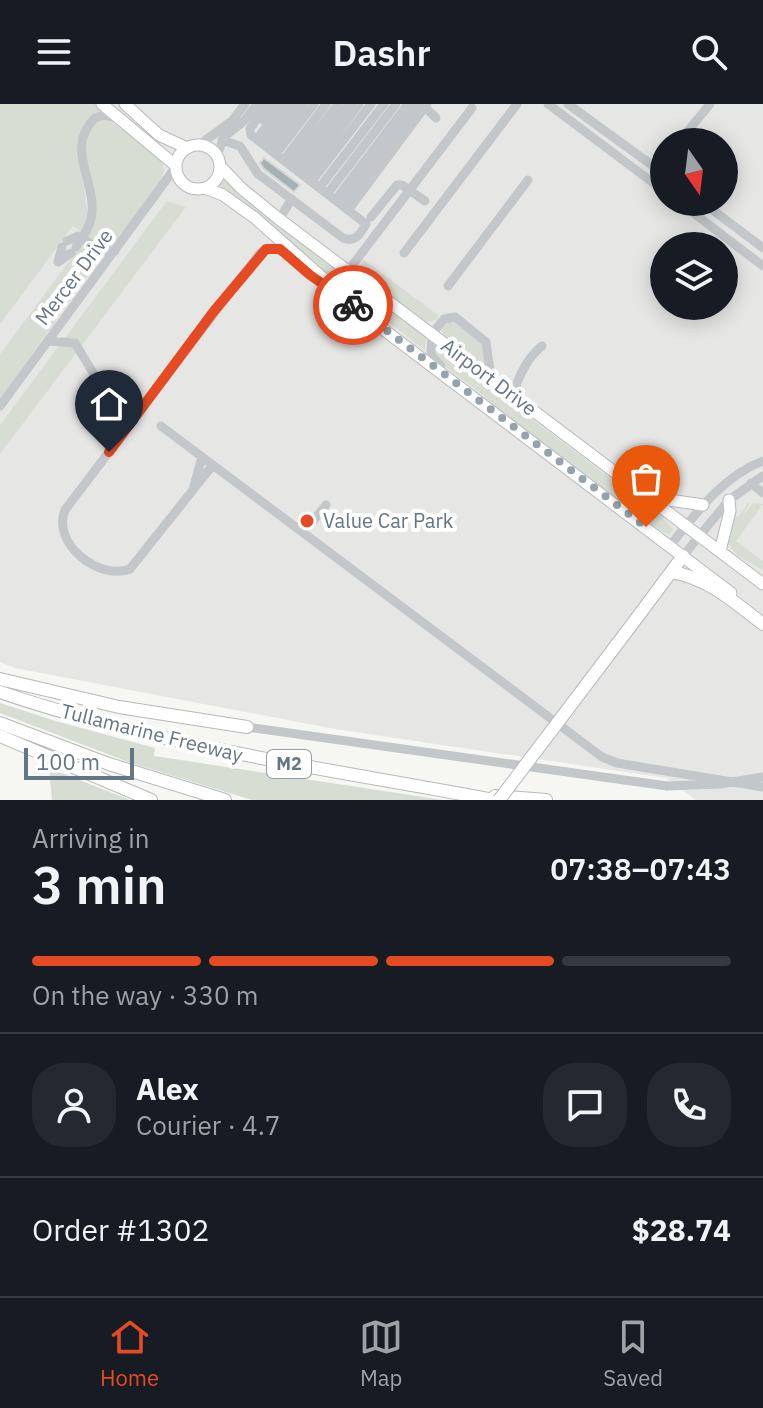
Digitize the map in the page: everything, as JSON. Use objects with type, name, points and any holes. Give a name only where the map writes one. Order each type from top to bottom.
[{"type":"highway","points":[[496,800],[683,556]]},
{"type":"highway","points":[[672,572],[689,575],[715,587],[763,621]]},
{"type":"highway","points":[[0,679],[119,707],[247,727]]},
{"type":"highway","name":"Tullamarine Freeway","points":[[0,692],[91,721],[184,744],[496,800]]},
{"type":"highway","name":"Tullamarine Freeway","points":[[0,723],[109,764],[225,800]]},
{"type":"highway","points":[[0,736],[151,800]]},
{"type":"highway","points":[[456,793],[546,800]]},
{"type":"main road","points":[[102,104],[175,166],[178,178],[186,187],[205,188],[216,180],[218,161],[206,147],[159,135],[125,104]]},
{"type":"main road","points":[[175,166],[180,153],[193,146]]},
{"type":"main road","name":"Airport Drive","points":[[218,161],[241,188],[279,219],[763,584]]},
{"type":"main road","name":"Airport Drive","points":[[205,188],[223,195],[255,218],[336,291],[392,336],[670,546],[763,621]]},
{"type":"main road","points":[[648,497],[703,505]]},
{"type":"main road","points":[[720,551],[730,511],[729,500]]},
{"type":"street","points":[[193,146],[232,121],[245,104]]},
{"type":"street","points":[[218,161],[222,140],[244,121],[257,104]]},
{"type":"street","points":[[222,140],[240,146],[256,172],[343,238],[351,240],[358,236],[366,224],[250,129],[267,104]]},
{"type":"street","points":[[275,104],[299,171]]},
{"type":"street","points":[[284,104],[299,171]]},
{"type":"street","points":[[293,104],[299,171]]},
{"type":"street","points":[[299,171],[303,104]]},
{"type":"street","points":[[299,171],[314,104]]},
{"type":"street","points":[[299,171],[326,104]]},
{"type":"street","points":[[299,171],[338,104]]},
{"type":"street","points":[[299,171],[349,104]]},
{"type":"street","points":[[299,171],[359,104]]},
{"type":"street","points":[[299,171],[371,104]]},
{"type":"street","points":[[299,171],[384,104]]},
{"type":"street","points":[[299,171],[396,104]]},
{"type":"street","points":[[299,171],[408,104]]},
{"type":"street","points":[[404,253],[517,104]]},
{"type":"street","points":[[548,104],[650,180]]},
{"type":"street","points":[[690,128],[710,104]]},
{"type":"street","points":[[299,171],[423,105],[436,118]]},
{"type":"street","points":[[569,105],[650,160]]},
{"type":"street","points":[[392,336],[373,314],[346,292],[344,283],[348,271],[472,108]]},
{"type":"street","points":[[99,273],[99,259],[95,251],[84,244],[70,247],[83,237],[92,213],[80,153],[82,140],[92,121],[99,116],[122,120]]},
{"type":"street","name":"Mercer Drive","points":[[0,406],[175,166]]},
{"type":"street","points":[[646,177],[650,175]]},
{"type":"street","points":[[448,286],[528,180]]},
{"type":"street","points":[[371,217],[394,186],[400,184],[425,201]]},
{"type":"street","points":[[279,219],[292,199]]},
{"type":"street","points":[[697,216],[763,266]]},
{"type":"street","points":[[720,216],[763,248]]},
{"type":"street","points":[[730,216],[763,241]]},
{"type":"street","points":[[83,237],[102,251],[115,251]]},
{"type":"street","points":[[212,466],[130,569],[119,573],[107,571],[68,544],[61,526],[65,510],[260,253],[270,248],[280,249],[310,275],[336,291]]},
{"type":"street","points":[[481,403],[432,358],[432,334],[444,319],[458,318],[486,342],[491,378]]},
{"type":"street","points":[[48,341],[68,340],[75,343],[91,372],[116,391],[129,404],[135,416]]},
{"type":"street","points":[[513,395],[527,365],[545,342]]},
{"type":"street","points":[[116,391],[144,405]]},
{"type":"street","points":[[161,426],[602,757],[617,763],[763,787]]},
{"type":"street","points":[[193,489],[202,457]]},
{"type":"street","points":[[670,546],[703,505],[728,481],[763,461]]},
{"type":"street","points":[[683,556],[729,500],[763,476]]},
{"type":"street","points":[[751,483],[763,493]]},
{"type":"street","points":[[314,520],[326,505]]},
{"type":"street","points":[[247,727],[667,786],[720,784],[763,777]]},
{"type":"shaded area","points":[[0,104],[763,104],[763,800],[696,800],[666,778],[335,729],[15,668],[0,662]]},
{"type":"shaded area","points":[[0,104],[95,104],[103,110],[80,134],[77,142],[88,215],[82,232],[73,226],[0,324]]},
{"type":"shaded area","points":[[105,118],[144,144],[162,161],[164,171],[159,185],[109,249],[88,239],[91,230],[84,146],[94,122]]},
{"type":"shaded area","points":[[224,179],[341,271],[339,285],[218,188]]},
{"type":"shaded area","points":[[167,201],[186,207],[0,454],[0,425]]},
{"type":"shaded area","points":[[83,247],[95,256],[94,267],[0,399],[0,354],[79,248]]},
{"type":"shaded area","points":[[364,260],[438,315],[438,319],[426,323],[362,276],[359,267]]},
{"type":"shaded area","points":[[353,280],[426,335],[425,350],[353,295],[349,282]]},
{"type":"shaded area","points":[[451,321],[482,342],[486,364],[478,363],[443,336],[442,328]]},
{"type":"shaded area","points":[[438,344],[663,518],[673,529],[669,535],[644,520],[503,415],[483,395],[438,361],[433,345]]},
{"type":"shaded area","points":[[748,503],[739,520],[753,503],[763,504],[736,541],[763,561],[763,570],[738,556],[729,545],[729,520],[739,516]]},
{"type":"shaded area","points":[[0,703],[155,748],[154,756],[443,800],[252,800],[131,763],[0,713]]},
{"type":"shaded area","points":[[49,768],[130,800],[52,800]]},
{"type":"building","points":[[264,158],[300,185],[294,192],[264,169],[260,163]]},
{"type":"way so far","points":[[353,305],[646,527]]},
{"type":"place","name":"Value Car Park","points":[[307,521]]},
{"type":"route","points":[[109,452],[214,311],[266,249],[280,249],[353,305]]}]
